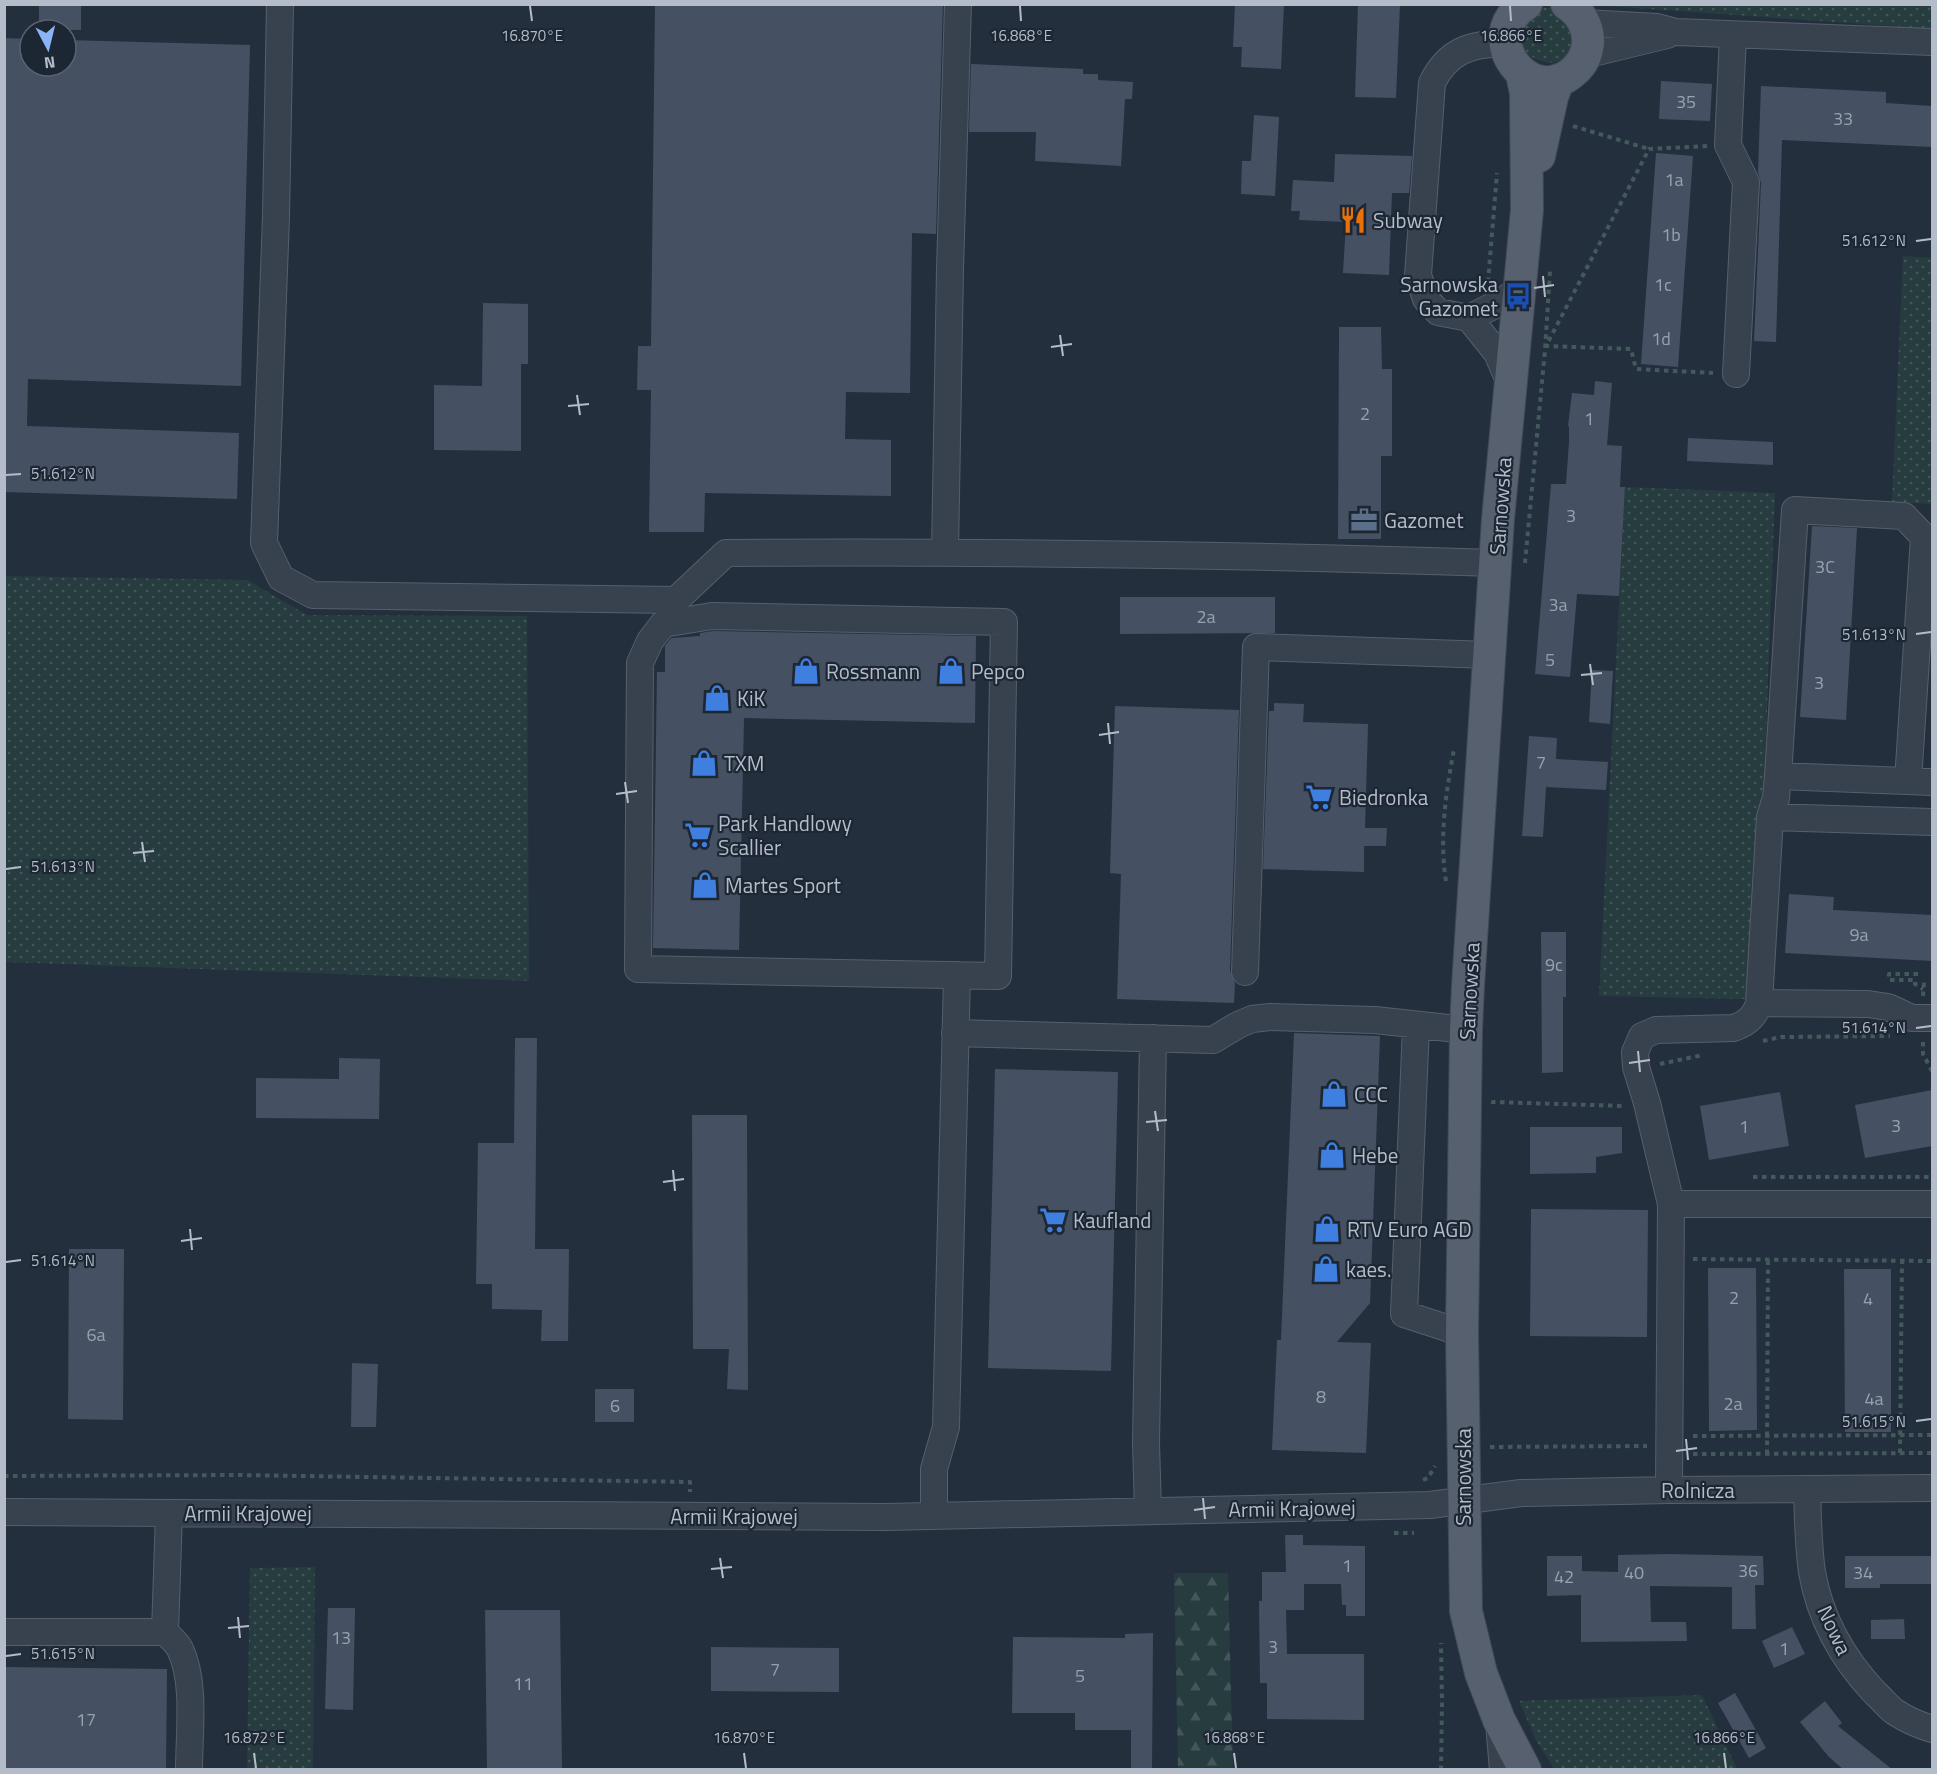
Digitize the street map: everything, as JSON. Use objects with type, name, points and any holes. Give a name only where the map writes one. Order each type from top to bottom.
[{"type":"main road","points":[[1524,6],[1509,23],[1505,43],[1508,55],[1522,74],[1545,81],[1558,80],[1569,75],[1586,55],[1587,30],[1574,10]]},
{"type":"main road","name":"Sarnowska","points":[[1522,74],[1526,93],[1527,210]]},
{"type":"main road","name":"Sarnowska","points":[[1499,1720],[1481,1673],[1466,1611],[1462,1333],[1466,1030],[1496,563],[1518,290],[1527,210],[1547,115],[1558,80]]},
{"type":"main road","points":[[1499,1720],[1525,1770]]},
{"type":"street","points":[[280,4],[264,543],[281,578],[313,596],[676,600],[726,553],[945,552],[1312,557],[1496,563]]},
{"type":"street","points":[[945,552],[958,4]]},
{"type":"street","points":[[1574,10],[1676,32],[1932,42]]},
{"type":"street","points":[[1586,55],[1676,32]]},
{"type":"street","points":[[1733,35],[1728,145],[1746,182],[1736,374]]},
{"type":"street","points":[[1505,43],[1472,47],[1457,53],[1441,67],[1432,83],[1418,275],[1426,299],[1438,312],[1468,318],[1503,301],[1518,290]]},
{"type":"street","points":[[1468,318],[1497,352],[1510,383]]},
{"type":"street","points":[[1669,1490],[1671,1204],[1647,1102],[1636,1067],[1636,1045],[1642,1036],[1656,1030],[1741,1026],[1753,1017],[1759,1003],[1770,817],[1776,798],[1778,776],[1795,510],[1904,516],[1928,537],[1920,781],[1778,776]]},
{"type":"street","points":[[712,616],[1004,622],[998,976],[957,975],[638,969],[640,663],[650,641],[663,624],[712,616]]},
{"type":"street","points":[[1245,972],[1256,647],[1490,655]]},
{"type":"street","points":[[1770,817],[1932,822]]},
{"type":"street","points":[[934,1515],[934,1469],[946,1427],[957,975]]},
{"type":"street","points":[[1759,1003],[1868,1004],[1887,1007],[1912,1018],[1932,1018]]},
{"type":"street","points":[[955,1033],[1213,1040],[1245,1022],[1270,1017],[1375,1020],[1466,1030]]},
{"type":"street","points":[[1416,1025],[1404,1314],[1462,1333]]},
{"type":"street","points":[[1148,1510],[1146,1443],[1153,1038]]},
{"type":"street","points":[[1671,1204],[1932,1204]]},
{"type":"street","name":"Rolnicza","points":[[1463,1499],[1521,1493],[1932,1488]]},
{"type":"street","name":"Nowa","points":[[1807,1490],[1813,1574],[1826,1618],[1836,1641],[1864,1681],[1893,1711],[1914,1723],[1932,1729]]},
{"type":"street","name":"Armii Krajowej","points":[[4,1512],[886,1517],[1413,1505],[1463,1499]]},
{"type":"street","points":[[165,1632],[169,1513]]},
{"type":"street","points":[[4,1632],[165,1632],[179,1646],[187,1667],[189,1770]]},
{"type":"street","name":"Sarnowska","points":[[1499,1720],[1503,1770]]},
{"type":"path","points":[[1569,124],[1649,149],[1728,145]]},
{"type":"path","points":[[1649,149],[1546,346],[1631,349],[1636,369],[1736,374]]},
{"type":"path","points":[[1918,974],[1889,974],[1888,980],[1915,980],[1915,984],[1923,990]]},
{"type":"path","points":[[1759,1042],[1781,1037],[1899,1036]]},
{"type":"path","points":[[1650,1066],[1704,1054]]},
{"type":"path","points":[[1493,1114],[1493,1102],[1627,1106],[1647,1102]]},
{"type":"path","points":[[1745,1178],[1932,1177]]},
{"type":"path","points":[[1690,1259],[1932,1261]]},
{"type":"path","points":[[1767,1454],[1768,1259]]},
{"type":"path","points":[[1900,1453],[1902,1260]]},
{"type":"path","points":[[1932,1435],[1692,1436],[1691,1454],[1932,1453]]},
{"type":"path","points":[[1490,1436],[1490,1448],[1669,1445]]},
{"type":"path","points":[[1420,1482],[1428,1478],[1435,1467],[1435,1458]]},
{"type":"path","points":[[4,1476],[238,1475],[690,1482]]},
{"type":"path","points":[[1441,1642],[1441,1770]]},
{"type":"green space","points":[[1604,5],[1932,5],[1932,29],[1607,6]]},
{"type":"green space","points":[[1541,7],[1553,8],[1571,22],[1572,46],[1561,60],[1546,62],[1538,60],[1524,50],[1519,42],[1530,12]]},
{"type":"green space","points":[[1903,256],[1932,258],[1932,504],[1892,502]]},
{"type":"green space","points":[[1625,487],[1775,493],[1764,790],[1747,999],[1599,996]]},
{"type":"green space","points":[[5,576],[247,580],[307,615],[527,616],[529,981],[5,962]]},
{"type":"green space","points":[[315,1567],[313,1769],[247,1769],[250,1568]]},
{"type":"green space","points":[[1174,1573],[1228,1573],[1233,1769],[1178,1769]]},
{"type":"green space","points":[[1702,1695],[1737,1769],[1554,1769],[1536,1740],[1519,1701]]},
{"type":"building","points":[[39,4],[81,4],[81,30],[78,30],[78,18],[39,18]]},
{"type":"building","points":[[655,4],[943,4],[936,234],[912,233],[910,393],[846,392],[845,439],[891,440],[891,496],[705,493],[704,532],[649,532],[651,390],[637,390],[638,346],[651,346]]},
{"type":"building","points":[[1235,4],[1284,4],[1281,69],[1241,67],[1242,47],[1233,47]]},
{"type":"building","points":[[1358,4],[1400,4],[1396,98],[1355,97]]},
{"type":"building","points":[[4,38],[18,39],[18,78],[78,78],[78,40],[250,45],[241,386],[28,379],[27,426],[239,433],[237,499],[4,492]]},
{"type":"building","points":[[971,64],[1083,69],[1083,74],[1098,74],[1098,80],[1133,82],[1132,99],[1125,99],[1121,166],[1035,161],[1036,132],[969,132]]},
{"type":"building","points":[[1661,81],[1712,84],[1710,121],[1659,119]]},
{"type":"building","points":[[1761,86],[1886,92],[1886,103],[1932,106],[1932,147],[1782,140],[1776,342],[1754,341],[1761,183],[1758,172]]},
{"type":"building","points":[[1254,115],[1279,117],[1275,196],[1241,194],[1242,161],[1251,161]]},
{"type":"building","points":[[1656,153],[1693,156],[1678,367],[1641,364]]},
{"type":"building","points":[[1335,154],[1412,156],[1409,193],[1392,193],[1389,275],[1343,273],[1346,222],[1299,220],[1300,211],[1291,211],[1293,180],[1334,182]]},
{"type":"building","points":[[483,303],[528,304],[528,364],[521,364],[521,451],[434,450],[434,385],[482,386]]},
{"type":"building","points":[[1339,327],[1381,327],[1382,369],[1392,369],[1392,456],[1381,456],[1381,539],[1338,539]]},
{"type":"building","points":[[1595,381],[1612,383],[1607,445],[1622,446],[1620,487],[1625,487],[1619,596],[1577,594],[1570,677],[1535,674],[1551,484],[1566,484],[1568,426],[1572,393],[1594,395]]},
{"type":"building","points":[[1688,438],[1773,442],[1773,465],[1687,461]]},
{"type":"building","points":[[1812,526],[1857,528],[1846,720],[1800,717]]},
{"type":"building","points":[[1120,597],[1275,597],[1275,633],[1120,634]]},
{"type":"building","name":"Park Handlowy Scallier","points":[[713,631],[976,636],[975,723],[744,718],[739,950],[653,948],[657,672],[665,672],[665,646],[671,638],[700,636],[700,633]]},
{"type":"building","points":[[1592,670],[1613,671],[1610,724],[1589,722]]},
{"type":"building","name":"Biedronka","points":[[1274,703],[1304,704],[1303,722],[1368,724],[1365,828],[1387,828],[1386,846],[1364,846],[1364,872],[1263,869],[1269,711],[1274,711]]},
{"type":"building","points":[[1115,706],[1239,710],[1230,971],[1235,983],[1234,1003],[1117,999],[1121,874],[1110,873]]},
{"type":"building","points":[[1529,736],[1557,738],[1556,759],[1608,762],[1606,790],[1546,787],[1543,837],[1522,836]]},
{"type":"building","points":[[1789,894],[1834,897],[1833,910],[1932,915],[1932,961],[1785,953]]},
{"type":"building","points":[[1541,932],[1566,932],[1563,1072],[1542,1073]]},
{"type":"building","points":[[1294,1033],[1380,1036],[1370,1303],[1337,1342],[1371,1343],[1366,1453],[1272,1450],[1277,1340],[1281,1340]]},
{"type":"building","points":[[515,1038],[537,1038],[535,1249],[569,1249],[568,1341],[541,1341],[542,1310],[492,1309],[492,1284],[476,1284],[478,1143],[514,1143]]},
{"type":"building","points":[[339,1058],[380,1059],[379,1119],[256,1118],[256,1078],[339,1079]]},
{"type":"building","name":"Kaufland","points":[[995,1069],[1118,1072],[1111,1371],[988,1368]]},
{"type":"building","points":[[1932,1090],[1932,1146],[1865,1158],[1855,1105]]},
{"type":"building","points":[[1780,1092],[1789,1146],[1709,1160],[1700,1106]]},
{"type":"building","points":[[692,1115],[747,1115],[748,1390],[727,1389],[729,1349],[693,1349]]},
{"type":"building","points":[[1530,1127],[1622,1127],[1622,1153],[1596,1157],[1596,1173],[1530,1174]]},
{"type":"building","points":[[1531,1209],[1648,1210],[1647,1337],[1530,1336]]},
{"type":"building","points":[[69,1249],[124,1249],[123,1420],[68,1419]]},
{"type":"building","points":[[1708,1268],[1756,1268],[1757,1430],[1709,1431]]},
{"type":"building","points":[[1844,1269],[1891,1269],[1891,1432],[1845,1432]]},
{"type":"building","points":[[352,1363],[378,1364],[376,1427],[351,1427]]},
{"type":"building","points":[[595,1389],[634,1389],[634,1422],[595,1422]]},
{"type":"building","points":[[1285,1535],[1303,1535],[1303,1545],[1365,1546],[1365,1616],[1346,1616],[1346,1605],[1342,1605],[1341,1584],[1304,1584],[1304,1610],[1286,1610],[1287,1654],[1364,1654],[1364,1720],[1267,1719],[1267,1683],[1260,1683],[1259,1601],[1262,1601],[1262,1572],[1286,1572]]},
{"type":"building","points":[[1618,1555],[1763,1556],[1764,1585],[1755,1585],[1756,1629],[1732,1629],[1732,1587],[1650,1586],[1651,1622],[1686,1622],[1687,1641],[1581,1642],[1581,1595],[1547,1596],[1547,1556],[1582,1556],[1582,1571],[1618,1572]]},
{"type":"building","points":[[1845,1556],[1932,1556],[1932,1584],[1880,1584],[1880,1588],[1845,1588]]},
{"type":"building","points":[[328,1608],[355,1608],[353,1710],[325,1709]]},
{"type":"building","points":[[485,1610],[560,1610],[562,1770],[487,1770]]},
{"type":"building","points":[[1904,1619],[1905,1639],[1871,1639],[1871,1620]]},
{"type":"building","points":[[1792,1627],[1805,1654],[1774,1668],[1762,1641]]},
{"type":"building","points":[[1153,1633],[1152,1770],[1131,1770],[1131,1730],[1075,1730],[1075,1713],[1012,1713],[1013,1637],[1125,1638],[1125,1634]]},
{"type":"building","points":[[711,1647],[839,1648],[839,1692],[711,1691]]},
{"type":"building","points":[[4,1667],[167,1669],[166,1770],[4,1770]]},
{"type":"building","points":[[1735,1693],[1766,1748],[1749,1758],[1718,1703]]},
{"type":"building","points":[[1825,1701],[1842,1723],[1838,1726],[1893,1770],[1844,1770],[1829,1757],[1800,1722]]},
{"type":"place","name":"Subway","points":[[1353,220]]},
{"type":"place","name":"Sarnowska Gazomet","points":[[1518,296]]},
{"type":"place","name":"Gazomet","points":[[1364,520]]},
{"type":"place","name":"Rossmann","points":[[806,671]]},
{"type":"place","name":"Pepco","points":[[951,671]]},
{"type":"place","name":"KiK","points":[[717,698]]},
{"type":"place","name":"TXM","points":[[704,763]]},
{"type":"place","name":"Biedronka","points":[[1319,797]]},
{"type":"place","name":"Park Handlowy Scallier","points":[[698,835]]},
{"type":"place","name":"Martes Sport","points":[[705,885]]},
{"type":"place","name":"CCC","points":[[1334,1094]]},
{"type":"place","name":"Hebe","points":[[1332,1155]]},
{"type":"place","name":"Kaufland","points":[[1053,1220]]},
{"type":"place","name":"RTV Euro AGD","points":[[1327,1229]]},
{"type":"place","name":"kaes.","points":[[1326,1269]]}]
